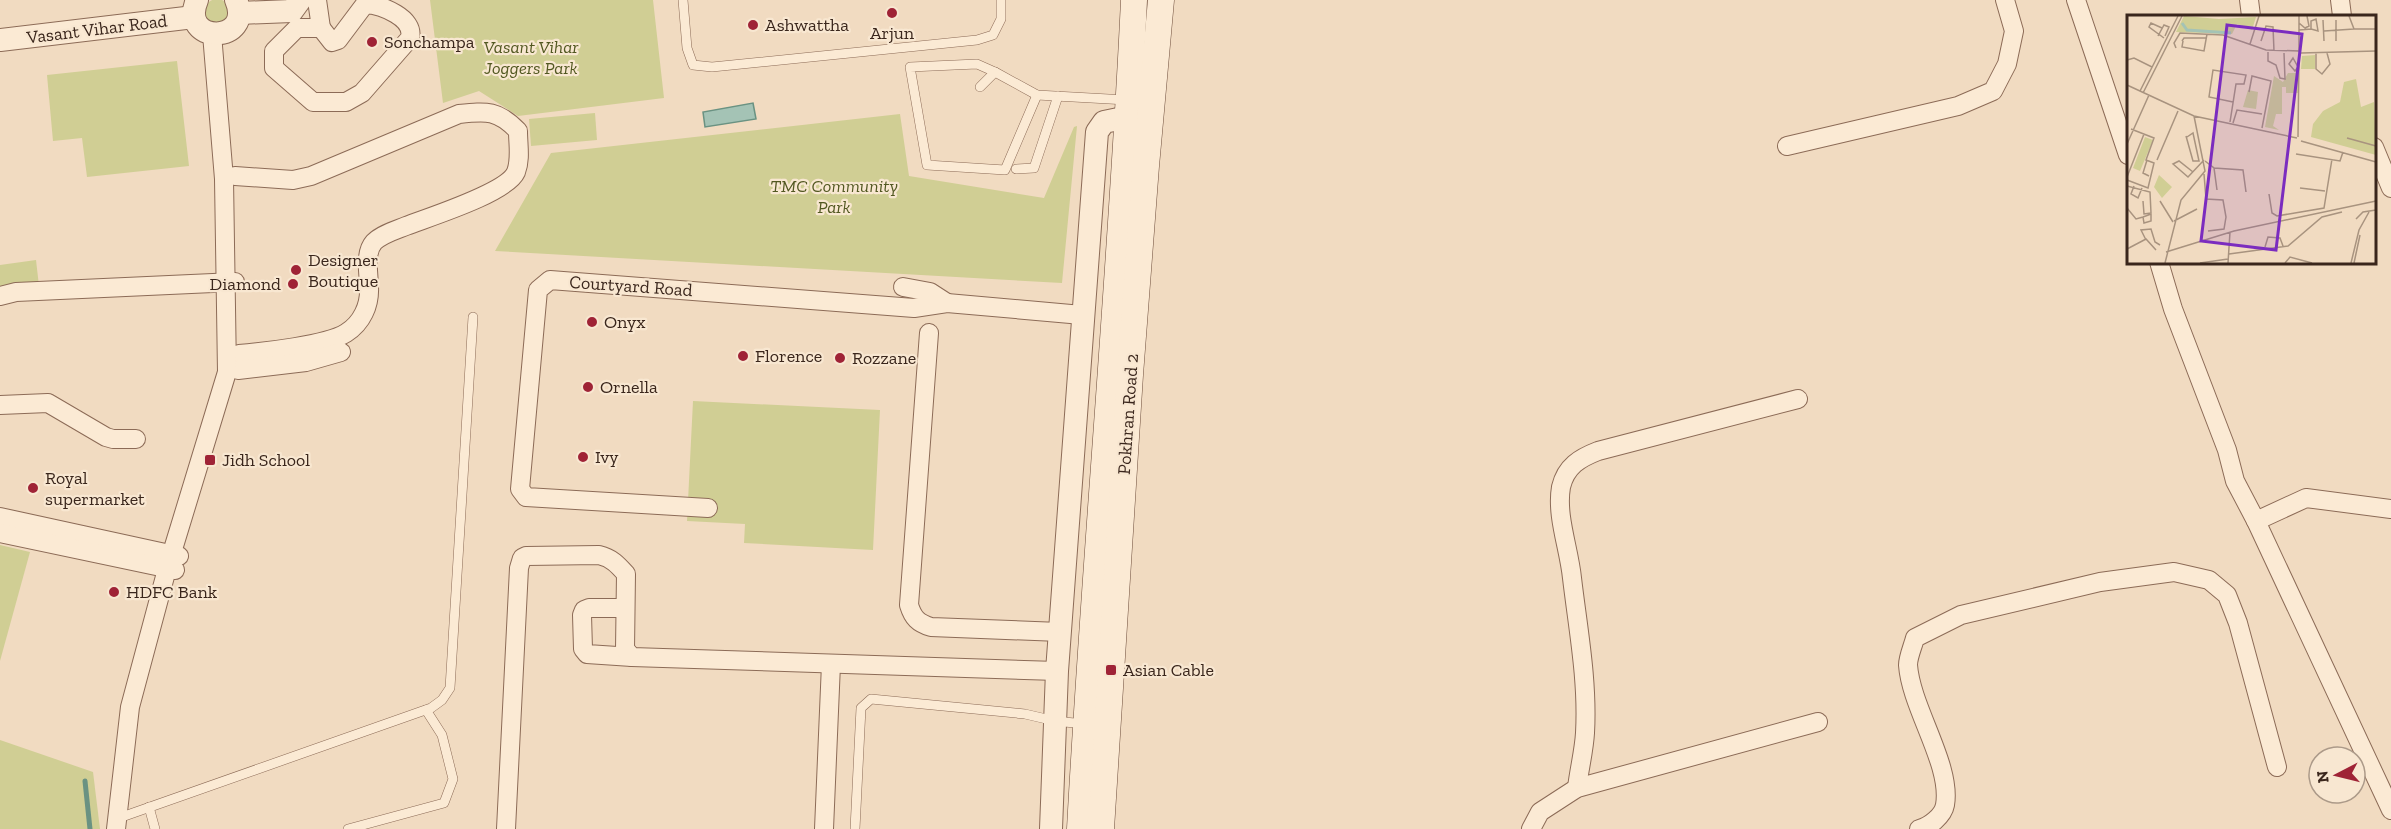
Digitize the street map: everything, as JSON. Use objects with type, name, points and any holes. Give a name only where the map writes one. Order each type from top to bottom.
[{"type":"main road","name":"Pokhran Road 2","points":[[1101,829],[1096,725],[1134,0]]},
{"type":"main road","name":"Pokhran Road 2","points":[[1080,829],[1096,725],[1161,0]]},
{"type":"street","points":[[195,9],[201,28],[216,34],[234,27],[238,7],[292,11],[300,0]]},
{"type":"street","points":[[317,0],[321,28],[332,42],[338,40],[365,4],[382,6],[408,24],[411,27],[411,34],[386,68],[362,93],[346,102],[313,102],[274,68],[273,54],[283,40],[297,28],[321,28]]},
{"type":"street","points":[[1787,146],[1958,106],[1993,91],[2007,64],[2014,31],[2005,0]]},
{"type":"street","points":[[2076,0],[2127,152]]},
{"type":"street","points":[[2249,0],[2251,15]]},
{"type":"street","points":[[2340,0],[2342,15]]},
{"type":"street","name":"Vasant Vihar Road","points":[[0,40],[195,9]]},
{"type":"street","points":[[116,824],[126,748],[125,740],[227,372],[231,283],[230,165],[216,34]]},
{"type":"street","points":[[1051,829],[1057,671],[1097,132],[1104,122],[1129,109]]},
{"type":"street","points":[[230,165],[293,180],[311,176],[459,114],[484,111],[496,114],[518,131],[519,159],[515,174],[507,183],[490,193],[391,232],[373,243],[368,256],[368,302],[363,317],[350,330],[338,337],[238,362]]},
{"type":"street","points":[[2376,152],[2391,188]]},
{"type":"street","points":[[2160,264],[2173,309],[2227,450],[2235,481],[2256,521],[2391,810]]},
{"type":"street","name":"Courtyard Road","points":[[708,508],[526,497],[520,489],[538,290],[550,280],[914,308],[947,303],[1082,315]]},
{"type":"street","points":[[0,296],[16,292],[231,283]]},
{"type":"street","points":[[173,563],[238,362],[231,283]]},
{"type":"street","points":[[903,287],[930,292],[947,303]]},
{"type":"street","points":[[929,333],[909,605],[913,616],[921,624],[931,627],[1060,632]]},
{"type":"street","points":[[238,362],[306,362],[341,352]]},
{"type":"street","points":[[1577,788],[1585,734],[1584,677],[1570,564],[1561,515],[1561,488],[1567,470],[1580,458],[1598,451],[1798,399]]},
{"type":"street","points":[[0,405],[48,403],[113,440],[136,439]]},
{"type":"street","points":[[2256,521],[2306,498],[2391,509]]},
{"type":"street","points":[[3,525],[173,563]]},
{"type":"street","points":[[506,829],[520,562],[526,556],[608,557],[627,574],[625,649],[632,657]]},
{"type":"street","points":[[1918,829],[1924,828],[1939,817],[1945,806],[1944,785],[1937,754],[1916,703],[1908,663],[1915,638],[1961,615],[2100,582],[2174,572],[2209,580],[2227,595],[2238,623],[2277,767]]},
{"type":"street","points":[[625,608],[584,610],[582,615],[583,649],[587,654],[1057,671]]},
{"type":"street","points":[[824,829],[831,664]]},
{"type":"street","points":[[1531,829],[1540,812],[1577,788],[1818,722]]},
{"type":"lane","points":[[683,0],[687,48],[693,65],[712,67],[977,39],[993,35],[1001,19],[1001,0]]},
{"type":"lane","points":[[1037,96],[1005,170],[927,165],[910,67],[977,64],[1037,96],[1058,96],[1129,109]]},
{"type":"lane","points":[[980,87],[995,72]]},
{"type":"lane","points":[[1016,169],[1034,168],[1058,96]]},
{"type":"lane","points":[[116,824],[149,807],[426,710],[442,700],[450,688],[473,317]]},
{"type":"lane","points":[[855,829],[861,708],[871,699],[1025,714],[1055,721],[1096,725]]},
{"type":"lane","points":[[348,829],[444,803],[453,779],[442,735],[426,710]]},
{"type":"lane","points":[[149,807],[155,829]]},
{"type":"green space","points":[[217,-1],[226,2],[229,11],[226,20],[217,23],[208,20],[205,11],[208,2]]},
{"type":"green space","name":"Vasant Vihar Joggers Park","points":[[430,0],[653,0],[664,98],[518,116],[479,91],[443,103]]},
{"type":"green space","points":[[177,61],[189,166],[87,177],[82,138],[53,141],[47,75]]},
{"type":"green space","points":[[595,113],[597,140],[531,146],[529,119]]},
{"type":"green space","name":"TMC Community Park","points":[[900,114],[909,176],[1044,198],[1074,127],[1077,126],[1062,283],[495,251],[551,153]]},
{"type":"green space","points":[[36,260],[39,286],[0,290],[0,265]]},
{"type":"green space","points":[[693,401],[880,410],[873,550],[744,543],[745,524],[687,521]]},
{"type":"green space","points":[[0,545],[30,552],[0,661]]},
{"type":"green space","points":[[0,740],[93,772],[100,829],[0,829]]},
{"type":"shaded area","points":[[753,103],[756,119],[705,127],[703,112]]},
{"type":"waterway","points":[[85,781],[90,829]]},
{"type":"place","name":"Arjun","points":[[892,13]]},
{"type":"place","name":"Ashwattha","points":[[753,25]]},
{"type":"place","name":"Sonchampa","points":[[372,42]]},
{"type":"place","name":"Designer Boutique","points":[[296,270]]},
{"type":"place","name":"Diamond","points":[[293,284]]},
{"type":"place","name":"Onyx","points":[[592,322]]},
{"type":"place","name":"Florence","points":[[743,356]]},
{"type":"place","name":"Rozzane","points":[[840,358]]},
{"type":"place","name":"Ornella","points":[[588,387]]},
{"type":"place","name":"Ivy","points":[[583,457]]},
{"type":"place","name":"Jidh School","points":[[210,460]]},
{"type":"place","name":"Royal supermarket","points":[[33,488]]},
{"type":"place","name":"HDFC Bank","points":[[114,592]]},
{"type":"place","name":"Asian Cable","points":[[1111,670]]}]
